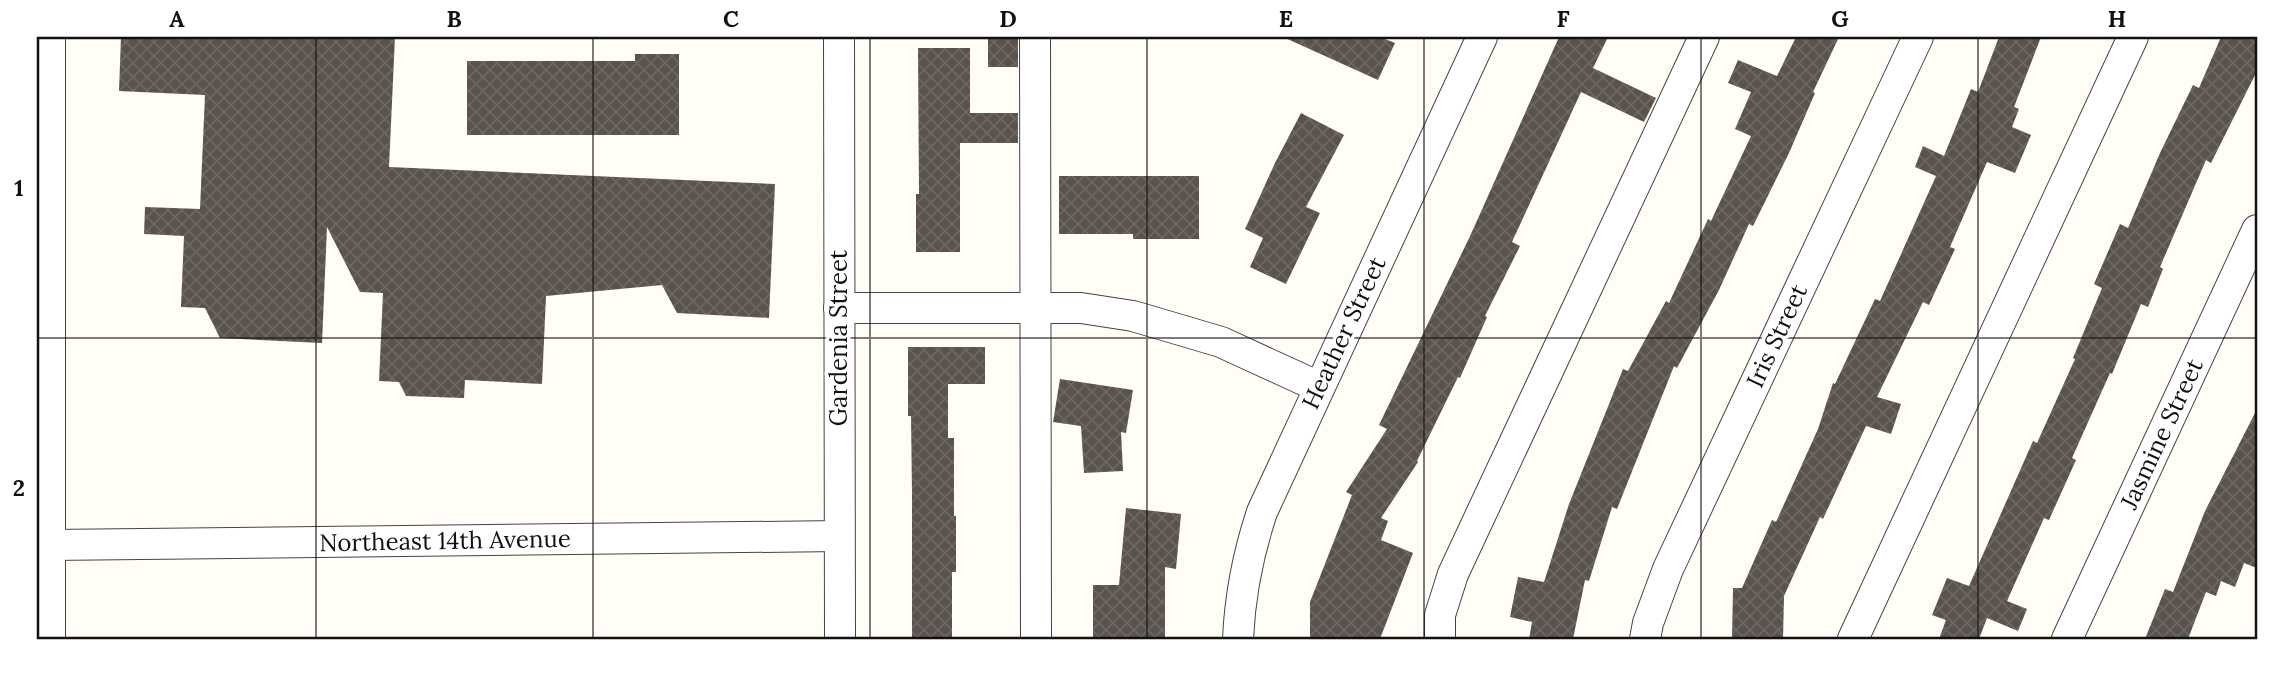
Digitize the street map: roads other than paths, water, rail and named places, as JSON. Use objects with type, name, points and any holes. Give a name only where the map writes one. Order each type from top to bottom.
[{"type":"street","points":[[50,37],[50,639]]},
{"type":"street","name":"Gardenia Street","points":[[839,37],[840,639]]},
{"type":"street","points":[[1035,37],[1036,639]]},
{"type":"street","name":"Heather Street","points":[[1238,639],[1240,599],[1249,552],[1275,481],[1482,37]]},
{"type":"street","points":[[1440,639],[1440,615],[1453,574],[1704,37]]},
{"type":"street","name":"Iris Street","points":[[1645,639],[1668,569],[1918,37]]},
{"type":"street","points":[[1853,639],[2133,37]]},
{"type":"street","name":"Jasmine Street","points":[[2067,639],[2257,230]]},
{"type":"street","points":[[839,308],[1080,308],[1133,316],[1221,342],[1319,387]]},
{"type":"street","name":"Northeast 14th Avenue","points":[[50,545],[839,536]]}]
